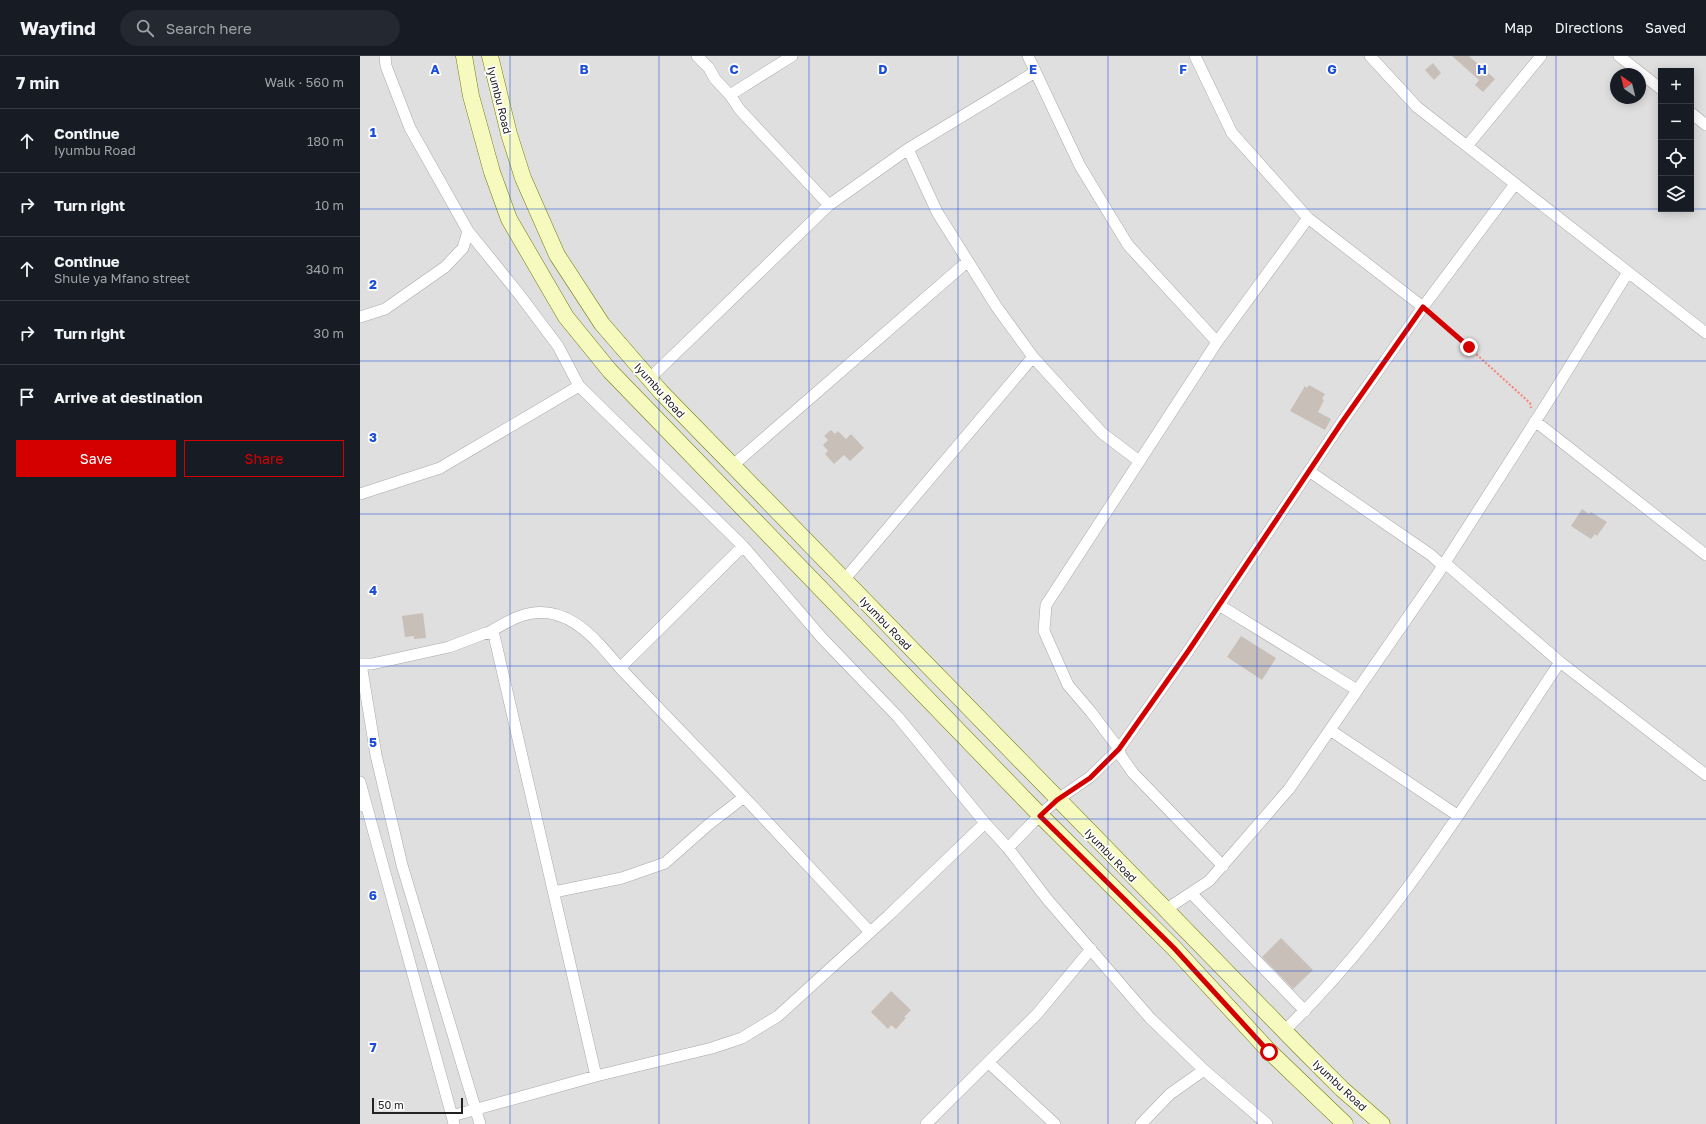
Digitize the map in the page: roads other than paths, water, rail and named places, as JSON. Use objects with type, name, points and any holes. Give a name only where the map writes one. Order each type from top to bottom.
[{"type":"main road","name":"Iyumbu Road","points":[[464,56],[471,96],[492,172],[509,219],[566,317],[616,377],[1040,816],[1174,948],[1269,1052],[1345,1124]]},
{"type":"main road","name":"Iyumbu Road","points":[[490,56],[509,134],[523,178],[557,256],[602,324],[649,379],[732,466],[1057,800],[1342,1089],[1382,1124]]},
{"type":"street","points":[[385,56],[386,66],[410,128],[468,231],[519,294],[558,346],[579,386],[743,546],[822,638],[898,717],[985,823],[1008,848],[1046,899],[1150,1018],[1204,1070],[1267,1124]]},
{"type":"street","points":[[697,56],[709,68],[714,79],[730,95],[740,110],[829,205]]},
{"type":"street","points":[[730,95],[792,56]]},
{"type":"street","points":[[1028,56],[1080,166],[1128,245],[1217,342]]},
{"type":"street","points":[[1195,56],[1232,133],[1308,218],[1423,307]]},
{"type":"street","points":[[1370,56],[1417,107],[1706,334]]},
{"type":"street","points":[[1467,146],[1541,56]]},
{"type":"street","points":[[1619,56],[1658,87]]},
{"type":"street","points":[[649,379],[829,205],[908,149],[1035,72]]},
{"type":"street","points":[[1694,115],[1706,125]]},
{"type":"street","points":[[908,149],[937,212],[996,306],[1033,357],[1102,433],[1139,461]]},
{"type":"street","points":[[1008,848],[1057,800],[1090,778],[1119,749],[1423,307],[1515,184]]},
{"type":"street","points":[[1223,866],[1133,773],[1121,756],[1119,749],[1068,685],[1044,631],[1046,605],[1217,342],[1308,218]]},
{"type":"street","points":[[360,317],[386,309],[445,267],[463,248],[468,231]]},
{"type":"street","points":[[732,466],[968,261]]},
{"type":"street","points":[[1165,910],[1209,881],[1289,789],[1444,564],[1535,422],[1628,272]]},
{"type":"street","points":[[844,580],[1033,357]]},
{"type":"street","points":[[360,494],[440,468],[579,386]]},
{"type":"street","points":[[1535,422],[1706,555]]},
{"type":"street","points":[[1309,471],[1444,564],[1560,662],[1706,775]]},
{"type":"street","points":[[620,668],[743,546]]},
{"type":"street","points":[[1219,605],[1357,690]]},
{"type":"street","points":[[480,1124],[402,865],[376,755],[360,664],[372,664],[449,647],[488,632],[518,617],[531,613],[546,612],[573,622],[593,636],[620,668],[744,796],[870,932]]},
{"type":"street","points":[[488,632],[494,636],[596,1076]]},
{"type":"street","points":[[1284,1031],[1305,1011],[1340,972],[1414,879],[1560,662]]},
{"type":"street","points":[[1330,730],[1457,815]]},
{"type":"street","points":[[360,782],[363,805],[453,1120],[476,1110],[596,1076],[712,1048],[742,1038],[778,1016],[870,932],[985,823]]},
{"type":"street","points":[[554,892],[622,878],[665,863],[744,796]]},
{"type":"street","points":[[1191,893],[1305,1011]]},
{"type":"street","points":[[926,1124],[1037,1014],[1091,949]]},
{"type":"street","points":[[989,1063],[1055,1124]]},
{"type":"street","points":[[1141,1124],[1170,1094],[1204,1070]]}]
